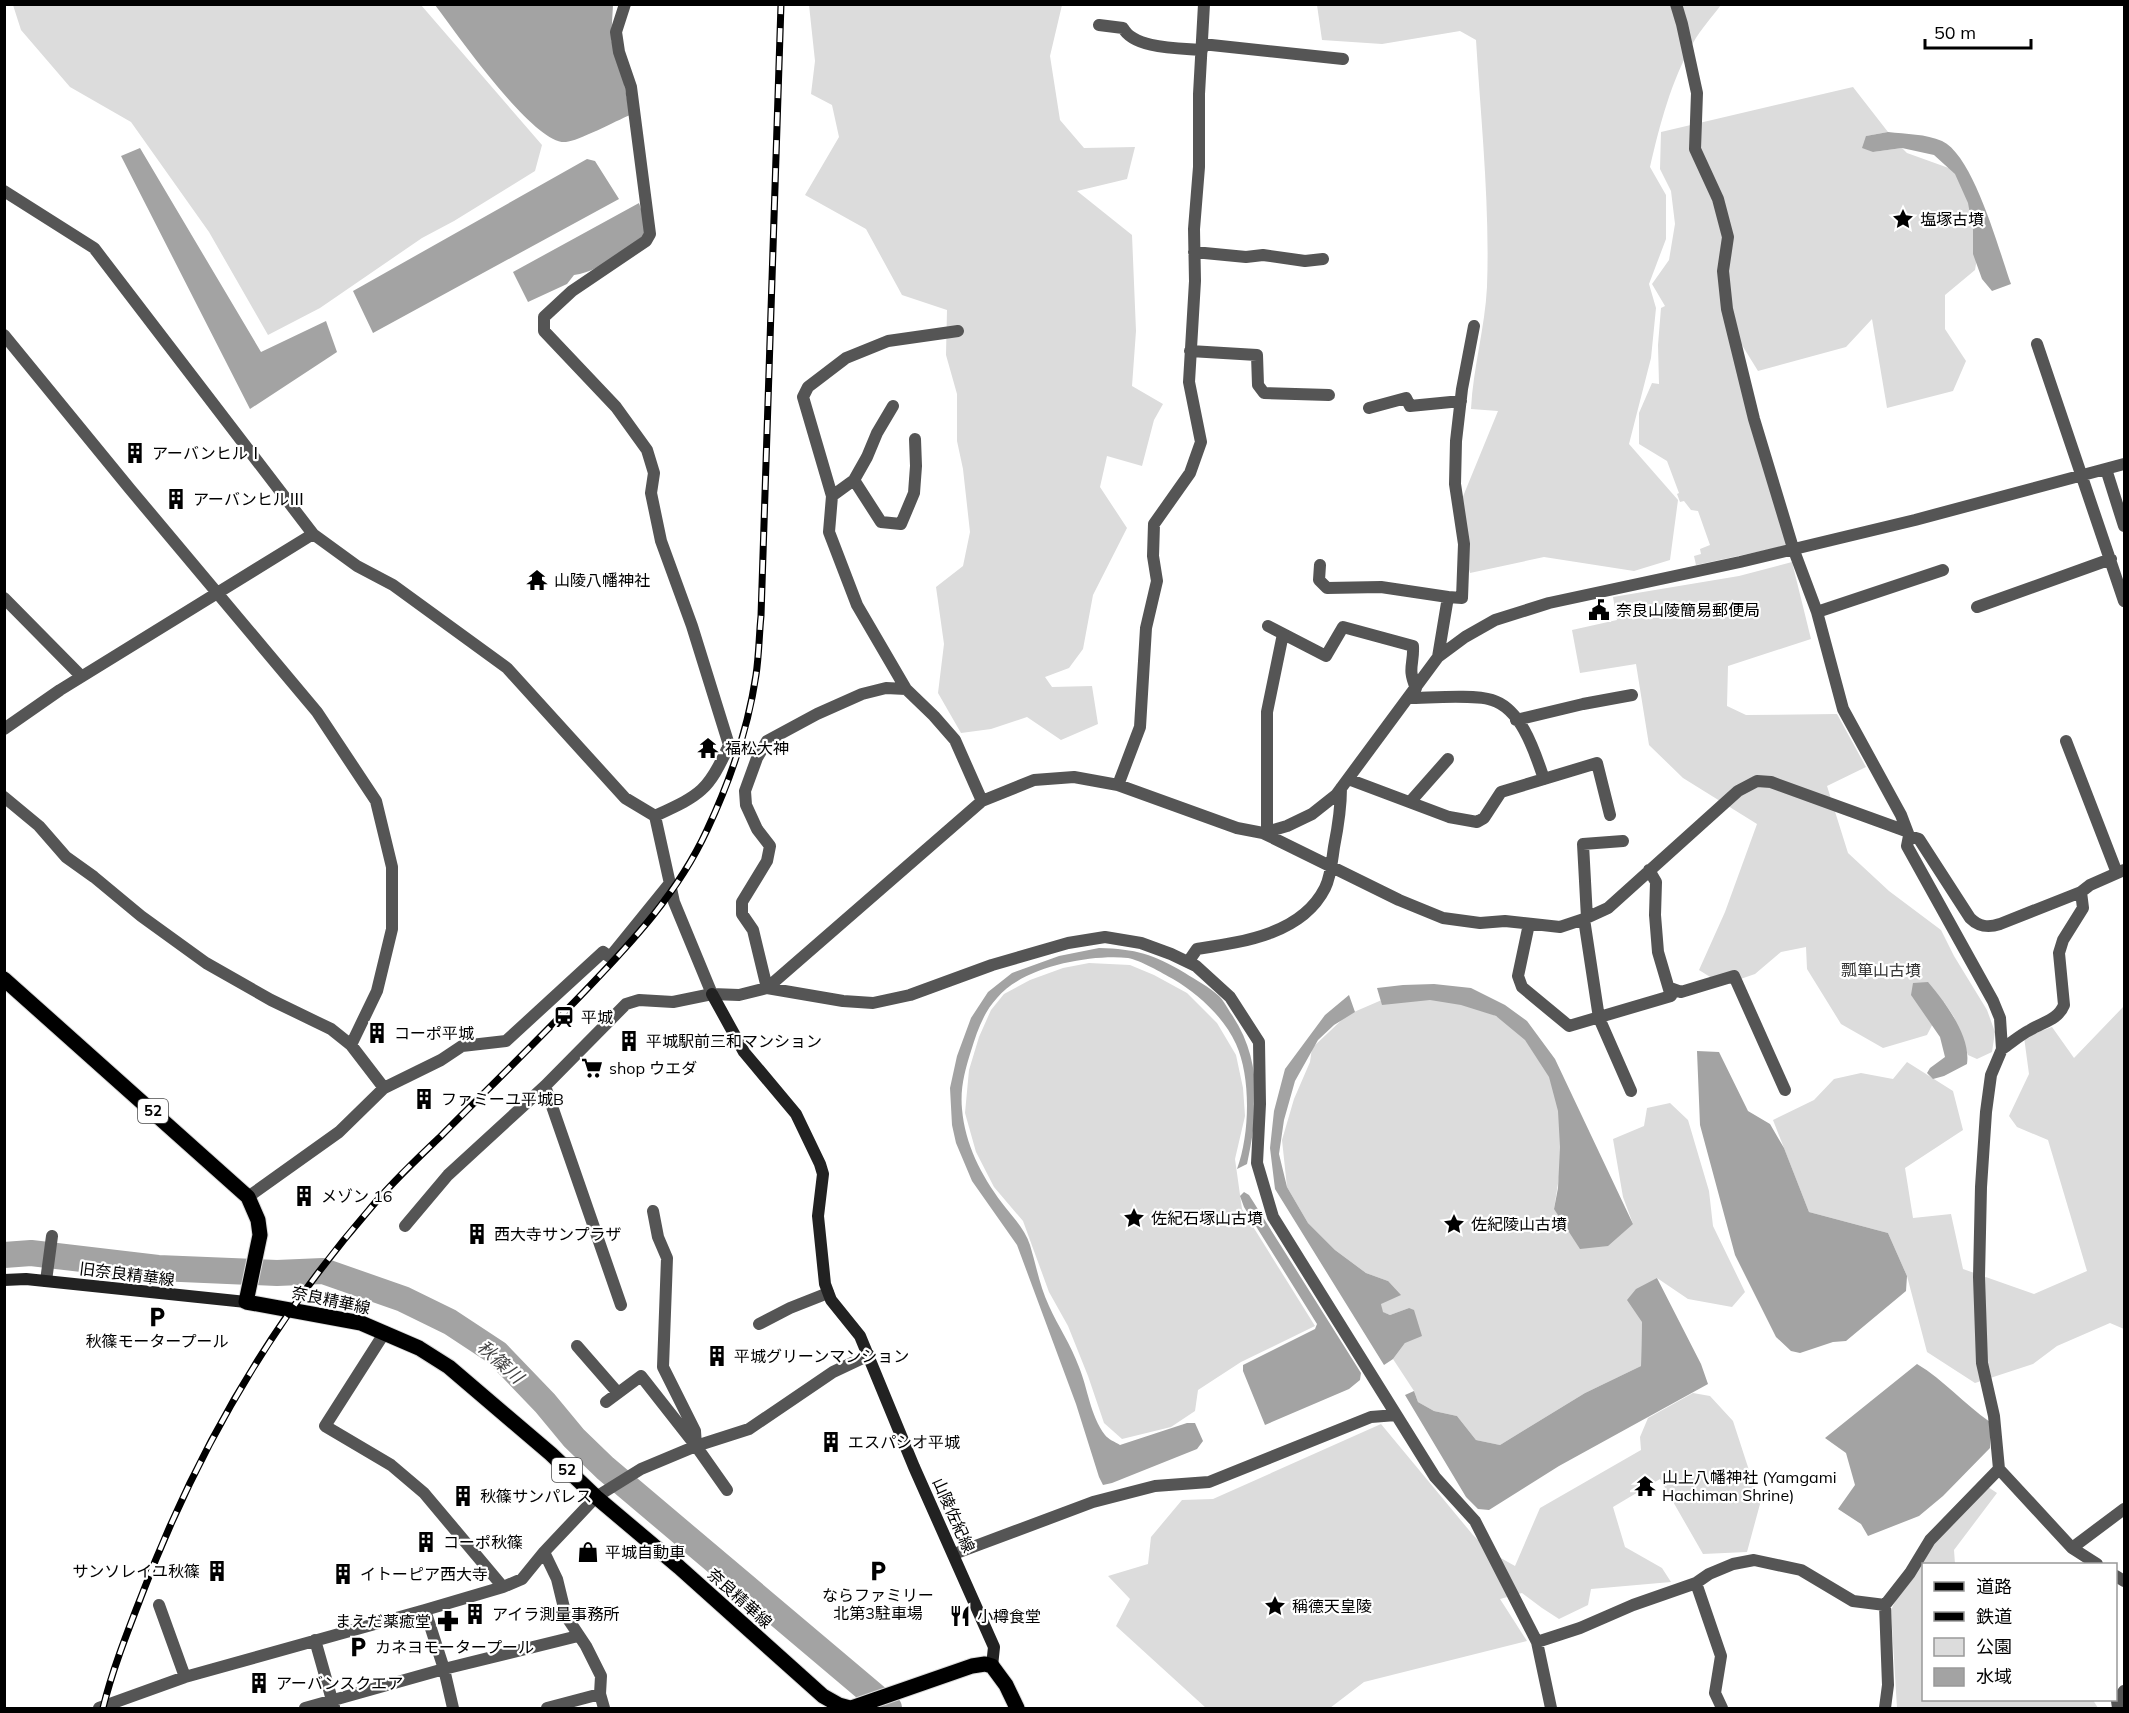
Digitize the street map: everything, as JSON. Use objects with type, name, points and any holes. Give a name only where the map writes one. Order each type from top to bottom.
[{"type":"main road","name":"52","points":[[4,979],[248,1197],[258,1220],[260,1235],[247,1297]]},
{"type":"main road","name":"山陵佐紀線","points":[[712,994],[744,1052],[796,1114],[820,1164],[823,1174],[818,1216],[825,1284],[828,1293],[860,1336],[914,1467],[994,1647],[992,1666]]},
{"type":"main road","name":"旧奈良精華線","points":[[4,1280],[46,1281],[247,1297]]},
{"type":"main road","name":"奈良精華線","points":[[247,1297],[361,1323],[419,1348],[449,1367],[599,1495],[823,1696],[839,1705],[851,1708],[972,1666],[984,1664],[992,1666]]},
{"type":"main road","points":[[992,1666],[1006,1685],[1017,1708]]},
{"type":"street","points":[[625,4],[616,32],[619,52],[631,87],[650,234],[646,241],[572,291],[544,317],[544,331],[616,407],[647,450],[654,473],[651,493],[661,542],[692,626],[729,745],[708,786],[682,805],[655,816]]},
{"type":"street","points":[[1118,785],[1140,728],[1146,628],[1157,581],[1153,556],[1154,524],[1190,473],[1201,442],[1189,382],[1195,281],[1194,229],[1199,167],[1204,4]]},
{"type":"street","points":[[1676,4],[1683,24],[1697,93],[1695,149],[1718,199],[1728,237],[1723,271],[1727,309],[1754,418],[1793,548],[1817,612],[1843,709],[1901,815],[1908,834],[1907,846],[1993,1001],[2000,1018],[2002,1049],[1990,1076],[1986,1112],[1979,1276],[1982,1363],[1994,1416],[1999,1469],[2072,1548],[2095,1563]]},
{"type":"street","points":[[1099,25],[1123,28],[1126,35],[1138,42],[1343,59]]},
{"type":"street","points":[[4,190],[94,248],[313,534],[357,566],[393,585],[507,668],[625,798],[655,816],[674,902],[712,994]]},
{"type":"street","points":[[1194,252],[1246,257],[1263,255],[1305,261],[1323,259]]},
{"type":"street","points":[[1320,565],[1319,580],[1327,588],[1381,587],[1462,598],[1464,544],[1455,484],[1456,441],[1474,326]]},
{"type":"street","points":[[958,331],[888,341],[846,358],[808,387],[803,398],[832,496],[829,531],[857,605],[906,689],[955,740],[982,801]]},
{"type":"street","points":[[4,334],[123,481],[317,712],[376,801],[392,867],[392,929],[377,991],[351,1045]]},
{"type":"street","points":[[2037,344],[2124,601]]},
{"type":"street","points":[[1190,351],[1257,355],[1258,385],[1264,393],[1329,395]]},
{"type":"street","points":[[1369,408],[1406,399],[1410,406],[1461,401]]},
{"type":"street","points":[[832,496],[854,480],[893,406]]},
{"type":"street","points":[[854,480],[881,522],[901,524],[914,492],[915,439]]},
{"type":"street","points":[[1265,833],[1312,814],[1336,795],[1438,657],[1465,637],[1495,620],[1538,606],[1740,562],[1915,520],[2124,464]]},
{"type":"street","points":[[2106,469],[2124,526]]},
{"type":"street","points":[[4,729],[81,676],[313,534]]},
{"type":"street","points":[[1977,607],[2111,560]]},
{"type":"street","points":[[1817,612],[1943,570]]},
{"type":"street","points":[[1438,657],[1448,597]]},
{"type":"street","points":[[4,598],[81,676]]},
{"type":"street","points":[[1268,626],[1326,656],[1343,627],[1413,646],[1409,674],[1412,693]]},
{"type":"street","points":[[1265,833],[1267,712],[1283,634]]},
{"type":"street","points":[[767,988],[753,930],[742,914],[742,902],[767,861],[770,846],[757,829],[746,805],[745,791],[757,758],[767,741],[817,714],[862,694],[886,688],[906,689]]},
{"type":"street","points":[[1412,693],[1493,700],[1508,710],[1516,720],[1533,747],[1544,779]]},
{"type":"street","points":[[1516,720],[1632,695]]},
{"type":"street","points":[[767,988],[982,801],[1034,780],[1074,777],[1118,785],[1237,828],[1265,833],[1399,900],[1443,918],[1480,923],[1505,921],[1560,927],[1586,919],[1608,908],[1738,791],[1757,781],[1771,782],[1919,839],[1970,918],[1984,926],[1995,926],[2081,892],[2090,885],[2121,872],[2066,741]]},
{"type":"street","points":[[1410,802],[1448,759]]},
{"type":"street","points":[[1344,783],[1410,802],[1449,818],[1477,822],[1484,818],[1501,792],[1597,763],[1610,815]]},
{"type":"street","points":[[1188,962],[1197,949],[1239,943],[1274,933],[1302,915],[1314,903],[1326,887],[1331,867],[1344,783]]},
{"type":"street","points":[[4,797],[39,826],[66,857],[206,963],[271,1000],[331,1029],[351,1045],[384,1088]]},
{"type":"street","points":[[1623,841],[1583,844],[1586,919],[1599,1018],[1631,1091]]},
{"type":"street","points":[[1529,924],[1518,976],[1522,987],[1569,1026],[1671,996],[1658,952],[1655,915],[1656,882],[1649,870]]},
{"type":"street","points":[[248,1197],[339,1132],[384,1088],[441,1060],[462,1046],[506,1041],[603,952],[610,957],[670,883]]},
{"type":"street","points":[[2002,1049],[2029,1030],[2061,1013],[2064,1005],[2059,953],[2063,940],[2083,908],[2081,892]]},
{"type":"street","points":[[405,1226],[448,1175],[545,1086],[626,1004],[639,1000],[673,1002],[712,994],[739,995],[767,988],[843,1001],[873,1003],[910,995],[992,965],[1068,943],[1105,938],[1141,943],[1171,954],[1196,966],[1230,997],[1259,1042],[1260,1104],[1257,1163],[1273,1217],[1435,1477],[1475,1521],[1537,1642],[1551,1708]]},
{"type":"street","points":[[1670,988],[1681,992],[1734,976],[1785,1090]]},
{"type":"street","points":[[545,1086],[621,1305]]},
{"type":"street","points":[[653,1211],[658,1237],[667,1258],[663,1367],[695,1431],[696,1446]]},
{"type":"street","points":[[46,1281],[52,1236]]},
{"type":"street","points":[[759,1324],[790,1308],[828,1293]]},
{"type":"street","points":[[385,1332],[325,1426],[391,1465],[424,1493],[503,1587]]},
{"type":"street","points":[[577,1346],[618,1393]]},
{"type":"street","points":[[99,1708],[184,1677],[425,1610],[503,1587],[522,1579],[544,1552],[599,1495],[641,1469],[696,1446],[749,1429],[833,1372],[868,1355]]},
{"type":"street","points":[[606,1402],[641,1376],[727,1490]]},
{"type":"street","points":[[954,1554],[1094,1502],[1155,1486],[1209,1482],[1371,1417],[1396,1415]]},
{"type":"street","points":[[1886,1708],[1888,1685],[1885,1605],[1910,1573],[1930,1540],[1999,1469]]},
{"type":"street","points":[[2072,1548],[2124,1509]]},
{"type":"street","points":[[544,1552],[557,1579],[566,1616],[586,1646],[601,1676],[600,1694],[604,1708]]},
{"type":"street","points":[[1537,1642],[1580,1628],[1633,1605],[1696,1583],[1709,1574],[1733,1564],[1754,1560],[1801,1570],[1852,1601],[1885,1605]]},
{"type":"street","points":[[1696,1583],[1721,1656],[1715,1694],[1722,1708]]},
{"type":"street","points":[[159,1605],[184,1677]]},
{"type":"street","points":[[425,1610],[453,1708]]},
{"type":"street","points":[[305,1708],[333,1705],[444,1670],[578,1636]]},
{"type":"street","points":[[315,1640],[333,1705]]},
{"type":"street","points":[[2118,1708],[2117,1701],[2124,1691]]},
{"type":"street","points":[[547,1708],[600,1694]]},
{"type":"green space","points":[[13,5],[421,5],[542,145],[535,171],[422,238],[320,308],[268,335],[209,232],[131,122],[70,87],[21,30]]},
{"type":"green space","points":[[809,5],[1062,5],[1050,56],[1060,120],[1084,148],[1135,147],[1127,179],[1077,191],[1132,235],[1136,331],[1132,386],[1163,404],[1154,420],[1142,466],[1107,456],[1100,487],[1127,528],[1093,595],[1083,649],[1069,668],[1045,677],[1052,687],[1092,686],[1098,724],[1061,740],[1027,717],[991,729],[961,733],[938,693],[944,644],[936,587],[963,566],[970,532],[963,469],[957,441],[957,394],[946,355],[947,310],[902,295],[866,229],[805,195],[839,137],[832,105],[811,94],[815,61]]},
{"type":"green space","points":[[1317,5],[1721,5],[1696,38],[1678,72],[1662,119],[1650,167],[1666,195],[1666,239],[1649,284],[1656,308],[1651,358],[1629,444],[1678,500],[1670,560],[1634,571],[1544,557],[1470,573],[1455,516],[1498,411],[1471,409],[1486,302],[1488,256],[1476,40],[1460,31],[1382,44],[1322,40]]},
{"type":"green space","points":[[1853,87],[1888,132],[1866,136],[1873,152],[1902,148],[1907,153],[1957,171],[1984,217],[1975,270],[1945,295],[1945,329],[1966,361],[1953,391],[1887,408],[1872,319],[1846,347],[1758,371],[1729,324],[1789,545],[1696,565],[1694,556],[1701,554],[1700,549],[1710,545],[1698,511],[1691,510],[1684,501],[1680,502],[1667,461],[1639,444],[1639,413],[1652,383],[1659,384],[1658,345],[1661,308],[1665,306],[1652,284],[1669,260],[1675,224],[1671,191],[1660,169],[1661,132]]},
{"type":"green space","name":"瓢箪山古墳","points":[[1792,562],[1811,639],[1728,666],[1727,706],[1746,715],[1837,714],[1866,767],[1827,786],[1848,853],[1889,891],[1941,930],[1987,1010],[1995,1032],[1992,1052],[1977,1059],[1968,1055],[1954,1017],[1944,1002],[1927,1035],[1883,1048],[1841,1024],[1807,969],[1806,947],[1781,952],[1755,974],[1723,985],[1699,970],[1725,912],[1757,824],[1683,778],[1649,745],[1636,664],[1580,673],[1572,630],[1617,620],[1613,597],[1739,576]]},
{"type":"green space","points":[[1089,963],[1130,965],[1154,975],[1187,993],[1217,1023],[1236,1055],[1243,1088],[1245,1116],[1235,1159],[1242,1209],[1315,1326],[1241,1362],[1198,1390],[1195,1411],[1171,1427],[1122,1439],[1104,1423],[1068,1326],[1049,1292],[1023,1221],[994,1187],[976,1152],[965,1113],[969,1070],[979,1037],[991,1010],[1004,994],[1030,980],[1063,968]]},
{"type":"green space","points":[[1398,993],[1459,998],[1524,1030],[1571,1101],[1554,1209],[1633,1224],[1623,1197],[1613,1139],[1644,1126],[1647,1108],[1670,1103],[1688,1120],[1709,1191],[1713,1226],[1745,1292],[1732,1307],[1688,1299],[1657,1278],[1642,1322],[1641,1366],[1585,1393],[1500,1445],[1476,1440],[1457,1416],[1434,1411],[1418,1402],[1414,1391],[1393,1359],[1405,1343],[1409,1308],[1390,1315],[1382,1312],[1381,1304],[1388,1281],[1366,1273],[1335,1250],[1308,1223],[1287,1187],[1282,1140],[1294,1099],[1310,1062],[1312,1048],[1347,1015]]},
{"type":"green space","points":[[2124,1006],[2124,1329],[2110,1323],[2057,1346],[2033,1364],[1975,1383],[1927,1352],[1907,1276],[1888,1233],[1809,1212],[1773,1120],[1814,1100],[1834,1079],[1861,1073],[1893,1079],[1907,1062],[1953,1091],[1963,1130],[1905,1168],[1913,1218],[1951,1214],[1963,1269],[2034,1294],[2087,1271],[2048,1140],[2017,1127],[2009,1116],[2029,1074],[2024,1037],[2052,1027],[2074,1058]]},
{"type":"green space","points":[[1693,1393],[1710,1396],[1733,1421],[1760,1504],[1747,1552],[1703,1554],[1660,1479],[1613,1507],[1625,1547],[1662,1568],[1671,1582],[1591,1589],[1588,1605],[1559,1619],[1522,1593],[1500,1599],[1527,1641],[1364,1682],[1330,1708],[1206,1708],[1116,1626],[1130,1599],[1108,1576],[1148,1564],[1151,1537],[1182,1500],[1213,1499],[1381,1424],[1473,1535],[1490,1552],[1515,1566],[1540,1508],[1641,1450],[1640,1437],[1648,1418]]},
{"type":"green space","points":[[1979,1481],[1997,1493],[1954,1550],[1955,1563],[1922,1563],[1922,1701],[2094,1701],[2098,1708],[1897,1708],[1891,1610],[1929,1533]]},
{"type":"water","points":[[435,5],[613,5],[611,39],[624,83],[630,115],[572,141],[566,142],[552,138],[535,126],[496,85]]},
{"type":"water","points":[[1888,132],[1936,139],[1954,150],[1975,184],[2011,284],[1992,291],[1982,279],[1973,254],[1973,230],[1968,203],[1955,174],[1934,155],[1902,148],[1873,152],[1862,148],[1866,136]]},
{"type":"water","points":[[140,148],[261,352],[326,321],[337,352],[250,409],[121,156]]},
{"type":"water","points":[[587,159],[595,161],[619,199],[373,333],[353,291]]},
{"type":"water","points":[[639,203],[645,235],[602,265],[574,275],[567,284],[528,302],[513,272]]},
{"type":"water","points":[[1099,948],[1134,951],[1163,961],[1219,996],[1242,1033],[1249,1051],[1255,1088],[1254,1126],[1247,1164],[1237,1169],[1244,1139],[1247,1106],[1241,1057],[1231,1034],[1209,1007],[1192,992],[1157,970],[1128,958],[1112,957],[1076,961],[1023,978],[1008,987],[997,998],[984,1016],[978,1030],[962,1086],[962,1109],[970,1147],[987,1181],[1028,1239],[1046,1299],[1076,1359],[1100,1427],[1106,1436],[1120,1445],[1187,1423],[1195,1423],[1203,1441],[1197,1449],[1103,1485],[1076,1404],[1017,1245],[972,1181],[956,1143],[952,1125],[950,1088],[957,1056],[971,1018],[988,992],[1012,973],[1059,956]]},
{"type":"water","points":[[1928,982],[1955,1020],[1965,1042],[1967,1053],[1967,1064],[1933,1079],[1927,1073],[1945,1057],[1940,1037],[1911,995],[1913,983]]},
{"type":"water","points":[[1434,984],[1471,988],[1505,1005],[1527,1021],[1555,1059],[1633,1224],[1608,1246],[1580,1249],[1554,1209],[1558,1188],[1560,1147],[1558,1111],[1549,1077],[1525,1040],[1496,1016],[1461,1005],[1430,1000],[1382,1005],[1377,988]]},
{"type":"water","points":[[1349,995],[1355,1012],[1334,1025],[1318,1040],[1295,1081],[1284,1120],[1279,1154],[1287,1187],[1308,1223],[1335,1250],[1366,1273],[1388,1281],[1401,1295],[1381,1304],[1383,1312],[1390,1315],[1409,1308],[1414,1310],[1422,1336],[1405,1343],[1393,1359],[1384,1365],[1275,1189],[1270,1148],[1274,1111],[1285,1069],[1325,1015]]},
{"type":"water","points":[[1697,1051],[1719,1052],[1748,1111],[1770,1124],[1784,1148],[1809,1212],[1888,1233],[1907,1276],[1906,1291],[1846,1341],[1833,1342],[1800,1353],[1791,1351],[1776,1337],[1735,1255],[1700,1125]]},
{"type":"water","points":[[1244,1192],[1249,1195],[1361,1373],[1360,1380],[1349,1389],[1265,1425],[1243,1371],[1243,1365],[1315,1329],[1317,1324],[1244,1207],[1240,1196]]},
{"type":"water","points":[[1657,1278],[1701,1364],[1708,1384],[1559,1466],[1489,1510],[1478,1509],[1466,1497],[1405,1395],[1414,1391],[1418,1402],[1434,1411],[1457,1416],[1476,1440],[1500,1445],[1585,1393],[1641,1366],[1642,1322],[1627,1300],[1636,1289]]},
{"type":"water","points":[[1917,1364],[1990,1422],[1990,1448],[1943,1496],[1919,1516],[1868,1536],[1861,1524],[1838,1509],[1855,1485],[1846,1453],[1825,1438]]},
{"type":"waterway","name":"秋篠川","points":[[4,1255],[31,1253],[158,1268],[277,1273],[323,1271],[403,1299],[450,1322],[497,1353],[545,1403],[574,1438],[605,1468],[889,1708]]},
{"type":"railway","points":[[103,1708],[130,1624],[185,1494],[210,1443],[267,1346],[299,1299],[377,1200],[567,1009],[653,916],[695,853],[723,793],[737,754],[753,695],[761,616],[781,4]]},
{"type":"place","name":"塩塚古墳","points":[[1903,219]]},
{"type":"place","name":"アーバンヒルⅠ","points":[[135,453]]},
{"type":"place","name":"アーバンヒルⅢ","points":[[176,499]]},
{"type":"place","name":"山陵八幡神社","points":[[537,580]]},
{"type":"place","name":"奈良山陵簡易郵便局","points":[[1599,610]]},
{"type":"place","name":"福松大神","points":[[708,748]]},
{"type":"place","name":"平城","points":[[564,1017]]},
{"type":"place","name":"コーポ平城","points":[[377,1033]]},
{"type":"place","name":"平城駅前三和マンション","points":[[629,1041]]},
{"type":"place","name":"shop ウエダ","points":[[592,1068]]},
{"type":"place","name":"ファミーユ平城B","points":[[424,1099]]},
{"type":"place","name":"メゾン 16","points":[[304,1196]]},
{"type":"place","name":"佐紀石塚山古墳","points":[[1134,1218]]},
{"type":"place","name":"佐紀陵山古墳","points":[[1454,1224]]},
{"type":"place","name":"西大寺サンプラザ","points":[[477,1234]]},
{"type":"place","name":"秋篠モータープール","points":[[157,1317]]},
{"type":"place","name":"平城グリーンマンション","points":[[717,1356]]},
{"type":"place","name":"エスパシオ平城","points":[[831,1442]]},
{"type":"place","name":"山上八幡神社 (Yamgami Hachiman Shrine)","points":[[1645,1486]]},
{"type":"place","name":"秋篠サンパレス","points":[[463,1496]]},
{"type":"place","name":"コーポ秋篠","points":[[426,1542]]},
{"type":"place","name":"平城自動車","points":[[588,1552]]},
{"type":"place","name":"サンソレイユ秋篠","points":[[217,1571]]},
{"type":"place","name":"ならファミリー 北第3駐車場","points":[[878,1571]]},
{"type":"place","name":"イトーピア西大寺","points":[[343,1574]]},
{"type":"place","name":"稱德天皇陵","points":[[1275,1606]]},
{"type":"place","name":"アイラ測量事務所","points":[[475,1614]]},
{"type":"place","name":"小樽食堂","points":[[960,1616]]},
{"type":"place","name":"まえだ薬癒堂","points":[[448,1621]]},
{"type":"place","name":"カネヨモータープール","points":[[358,1647]]},
{"type":"place","name":"アーバンスクエア","points":[[259,1683]]}]
